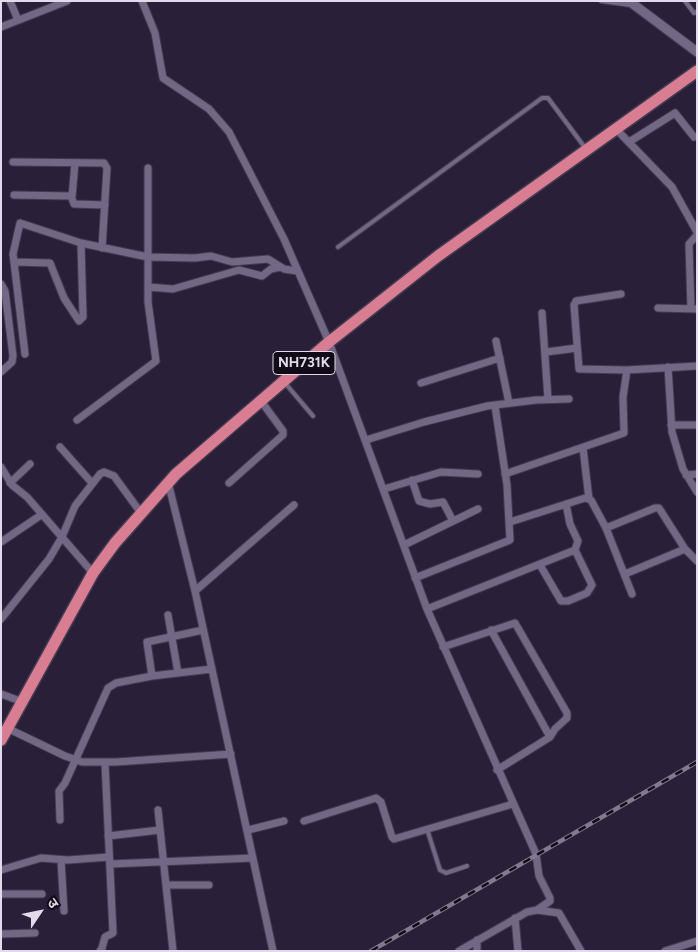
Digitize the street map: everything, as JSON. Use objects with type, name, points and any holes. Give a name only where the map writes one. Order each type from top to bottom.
[{"type":"highway","name":"NH731K","points":[[1,740],[9,729],[93,573],[168,482],[329,342],[438,256],[697,71]]},
{"type":"street","points":[[10,1],[18,20]]},
{"type":"street","points":[[1,27],[66,1]]},
{"type":"street","points":[[142,1],[155,33],[163,78],[209,109],[222,122],[239,149],[298,271],[329,342],[427,610],[536,854],[539,876],[550,898],[537,910],[515,918],[459,951]]},
{"type":"street","points":[[632,4],[697,52]]},
{"type":"street","points":[[629,142],[674,113],[694,137]]},
{"type":"street","points":[[616,129],[672,187],[697,233],[689,244],[694,309],[658,308]]},
{"type":"street","points":[[13,162],[101,162],[106,165],[102,248]]},
{"type":"street","points":[[75,162],[72,197],[74,204],[105,205]]},
{"type":"street","points":[[78,420],[155,363],[148,313],[148,168]]},
{"type":"street","points":[[14,195],[72,197]]},
{"type":"street","points":[[25,354],[13,249],[20,223],[81,243],[148,257],[195,258],[211,256],[232,262],[268,259],[281,267],[298,271]]},
{"type":"street","points":[[14,262],[50,262],[64,298],[79,321],[83,317],[81,243]]},
{"type":"street","points":[[148,287],[173,289],[239,270],[262,276],[270,269],[281,267]]},
{"type":"street","points":[[1,284],[6,291],[12,362],[1,372]]},
{"type":"street","points":[[621,294],[576,301],[574,305],[579,369],[627,370],[697,366]]},
{"type":"street","points":[[542,313],[548,399]]},
{"type":"street","points":[[1,335],[10,334]]},
{"type":"street","points":[[496,341],[509,403]]},
{"type":"street","points":[[546,352],[576,348]]},
{"type":"street","points":[[421,383],[500,358]]},
{"type":"street","points":[[668,367],[671,425],[679,456],[686,474],[697,492]]},
{"type":"street","points":[[505,474],[624,433],[623,397],[627,370]]},
{"type":"street","points":[[366,440],[424,422],[509,403],[569,399]]},
{"type":"street","points":[[229,483],[283,435],[283,431],[261,401]]},
{"type":"street","points":[[416,578],[507,543],[511,537],[505,474],[495,406]]},
{"type":"street","points":[[671,425],[697,424]]},
{"type":"street","points":[[60,447],[92,483]]},
{"type":"street","points":[[583,448],[588,499]]},
{"type":"street","points":[[10,483],[30,464]]},
{"type":"street","points":[[1,466],[10,483],[27,497],[93,573]]},
{"type":"street","points":[[384,489],[445,471],[478,474]]},
{"type":"street","points":[[2,617],[46,564],[62,537],[75,506],[100,474],[108,472],[114,476],[141,513]]},
{"type":"street","points":[[686,474],[697,474]]},
{"type":"street","points":[[412,480],[419,501],[428,504],[443,502],[453,521]]},
{"type":"street","points":[[168,482],[204,630],[273,951]]},
{"type":"street","points":[[510,522],[588,499],[594,503],[606,528],[632,594]]},
{"type":"street","points":[[195,591],[294,504]]},
{"type":"street","points":[[427,610],[574,550],[578,542],[570,524],[566,504]]},
{"type":"street","points":[[606,528],[658,508],[685,549],[697,561]]},
{"type":"street","points":[[404,545],[478,509]]},
{"type":"street","points":[[1,542],[41,515]]},
{"type":"street","points":[[625,574],[685,549]]},
{"type":"street","points":[[540,565],[561,601],[568,601],[588,593],[592,585],[574,550]]},
{"type":"street","points":[[168,615],[178,672]]},
{"type":"street","points":[[443,647],[512,622],[518,626],[567,713],[567,718],[556,727],[550,737],[497,770]]},
{"type":"street","points":[[152,676],[147,642],[204,630]]},
{"type":"street","points":[[491,630],[550,737]]},
{"type":"street","points":[[60,820],[58,792],[65,783],[108,688],[116,683],[152,676],[212,669]]},
{"type":"street","points":[[1,694],[23,702]]},
{"type":"street","points":[[9,729],[75,760],[105,763],[231,754]]},
{"type":"street","points":[[100,951],[105,937],[113,933],[105,763]]},
{"type":"street","points":[[304,821],[376,798],[381,802],[394,839],[513,804]]},
{"type":"street","points":[[158,810],[173,951]]},
{"type":"street","points":[[248,830],[284,822]]},
{"type":"street","points":[[108,836],[160,830]]},
{"type":"street","points":[[1,870],[41,858],[61,860],[164,861],[253,858]]},
{"type":"street","points":[[61,860],[64,911]]},
{"type":"street","points":[[166,885],[209,885]]},
{"type":"street","points":[[1,894],[42,894]]},
{"type":"street","points":[[537,910],[559,913],[581,951]]},
{"type":"street","points":[[515,918],[518,951]]},
{"type":"street","points":[[1,934],[34,933]]},
{"type":"street","points":[[477,940],[478,951]]},
{"type":"street","points":[[666,951],[697,941]]},
{"type":"lane","points":[[601,1],[632,4]]},
{"type":"lane","points":[[685,1],[694,13],[697,12]]},
{"type":"lane","points":[[338,247],[542,98],[548,98],[586,149]]},
{"type":"lane","points":[[284,382],[313,416]]},
{"type":"lane","points":[[427,830],[440,870],[446,873],[467,866]]},
{"type":"railway","points":[[371,951],[697,762]]}]
